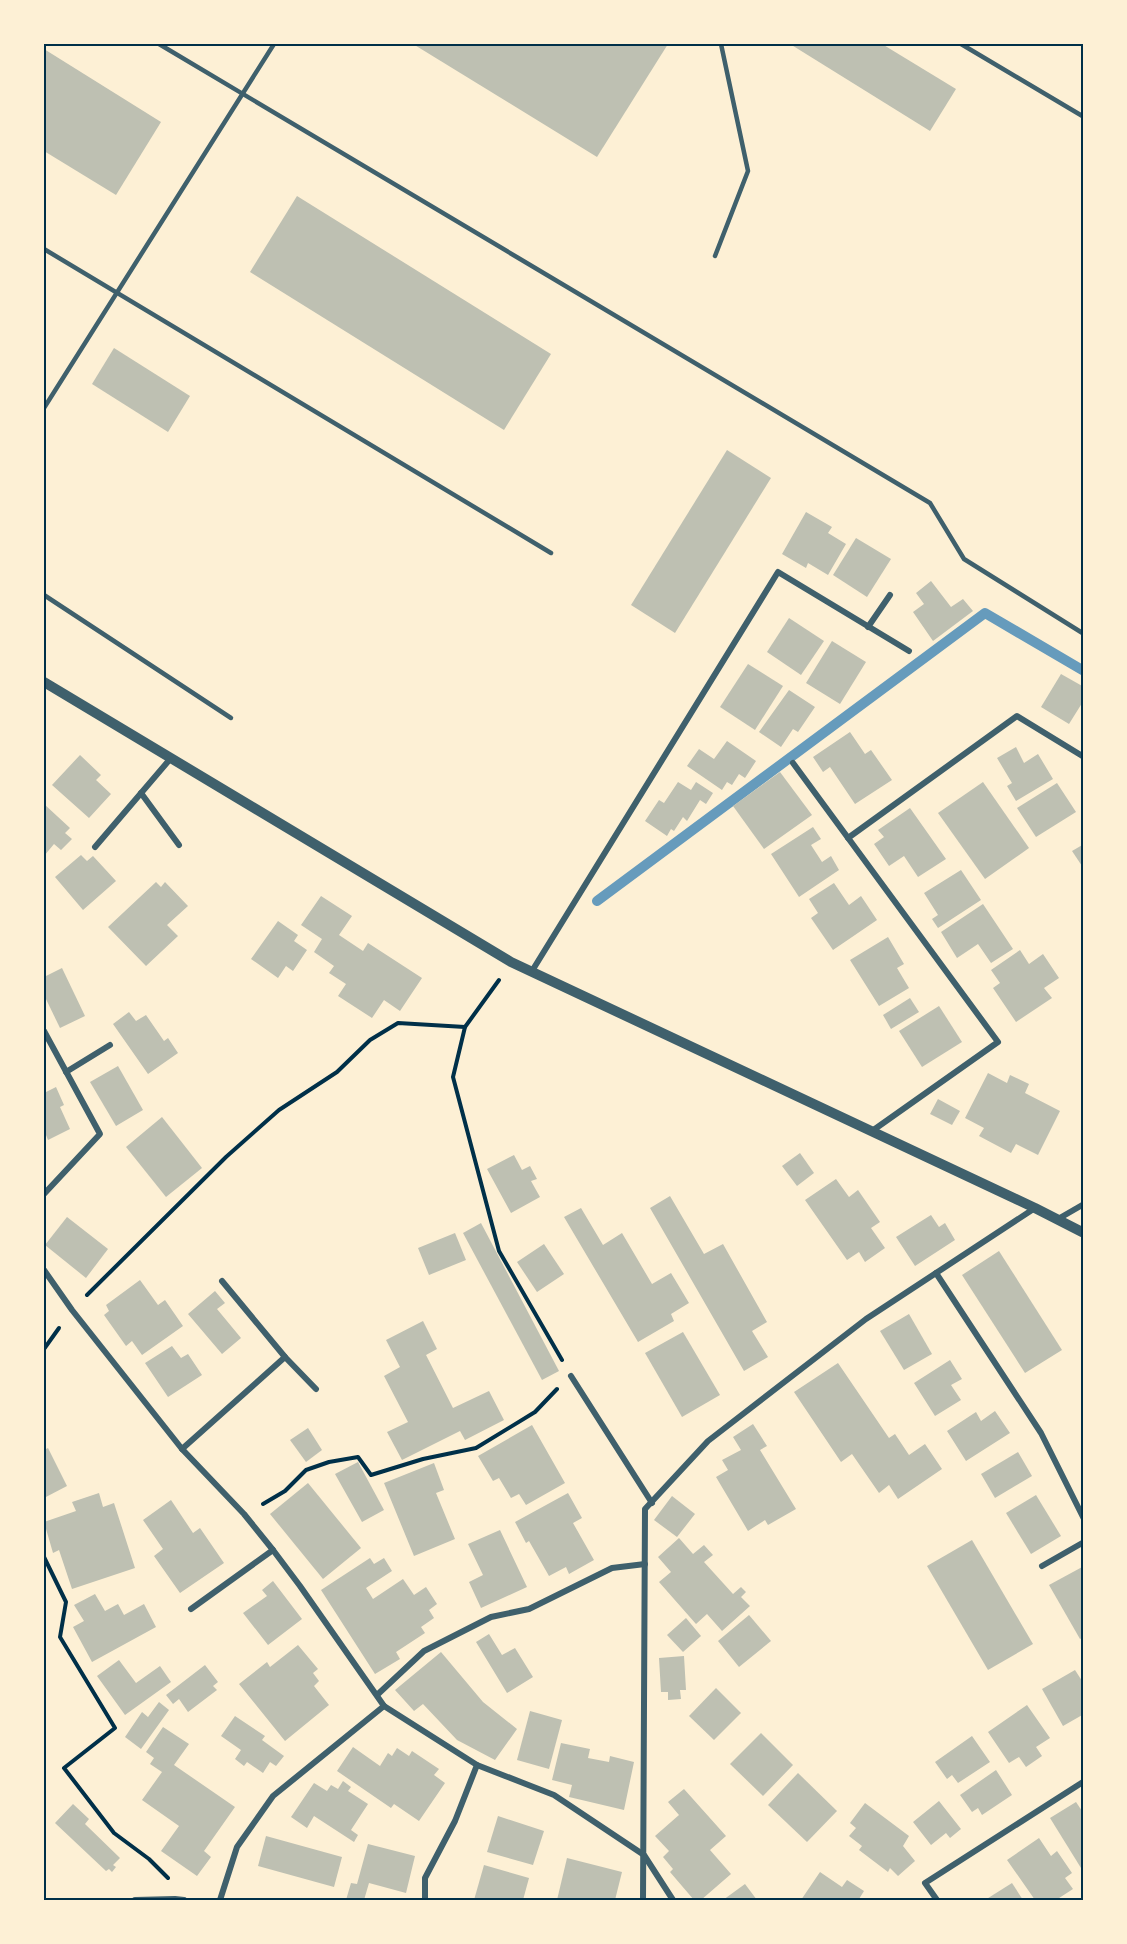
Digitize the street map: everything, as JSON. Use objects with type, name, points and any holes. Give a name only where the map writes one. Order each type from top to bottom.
[{"type":"street","points":[[532,971],[778,572],[909,651]]},
{"type":"street","points":[[868,627],[890,595]]},
{"type":"street","points":[[44,682],[511,962],[1035,1208],[1083,1233]]},
{"type":"street","points":[[848,838],[1017,716],[1083,757]]},
{"type":"street","points":[[94,847],[171,758]]},
{"type":"street","points":[[793,763],[998,1042],[871,1132]]},
{"type":"street","points":[[141,793],[179,844]]},
{"type":"street","points":[[44,1031],[100,1134],[44,1194]]},
{"type":"street","points":[[66,1072],[110,1045]]},
{"type":"street","points":[[1056,1220],[1083,1204]]},
{"type":"street","points":[[643,1900],[645,1509],[708,1441],[866,1319],[1035,1208]]},
{"type":"street","points":[[44,1270],[72,1310],[182,1449],[244,1514],[273,1550],[384,1706],[477,1766],[554,1795],[644,1855],[673,1900]]},
{"type":"street","points":[[936,1273],[1041,1433],[1083,1519]]},
{"type":"street","points":[[222,1281],[285,1358],[316,1389]]},
{"type":"street","points":[[182,1449],[285,1358]]},
{"type":"street","points":[[571,1376],[652,1503]]},
{"type":"street","points":[[1042,1566],[1083,1542]]},
{"type":"street","points":[[191,1609],[273,1550]]},
{"type":"street","points":[[377,1695],[424,1651],[491,1617],[529,1609],[612,1568],[645,1564]]},
{"type":"street","points":[[220,1900],[237,1847],[273,1796],[384,1706]]},
{"type":"street","points":[[425,1900],[425,1878],[455,1821],[477,1766]]},
{"type":"street","points":[[937,1900],[925,1883],[1083,1782]]},
{"type":"street","points":[[135,1900],[184,1900]]},
{"type":"lane","points":[[159,44],[930,503],[964,560],[1083,634]]},
{"type":"lane","points":[[44,408],[274,44]]},
{"type":"lane","points":[[715,255],[748,171],[721,44]]},
{"type":"lane","points":[[962,44],[1083,117]]},
{"type":"lane","points":[[44,249],[551,553]]},
{"type":"lane","points":[[44,595],[231,718]]},
{"type":"path","points":[[244,1514],[285,1491],[306,1470],[329,1462],[358,1456],[371,1475],[423,1459],[476,1448],[535,1412],[571,1376],[500,1251],[453,1077],[465,1027],[511,962]]},
{"type":"path","points":[[44,1349],[72,1310],[226,1157],[279,1110],[337,1072],[370,1041],[398,1023],[465,1027]]},
{"type":"path","points":[[44,1557],[66,1602],[60,1637],[115,1728],[64,1768],[114,1833],[149,1859],[173,1884]]},
{"type":"building","points":[[413,44],[668,44],[597,157]]},
{"type":"building","points":[[790,44],[882,44],[956,89],[930,131]]},
{"type":"building","points":[[44,49],[161,122],[116,195],[44,151]]},
{"type":"building","points":[[297,196],[551,354],[504,430],[250,272]]},
{"type":"building","points":[[114,348],[190,396],[168,432],[92,384]]},
{"type":"building","points":[[727,450],[771,478],[675,633],[631,605]]},
{"type":"building","points":[[806,512],[832,527],[828,533],[846,544],[828,575],[808,563],[806,568],[782,554]]},
{"type":"building","points":[[856,538],[891,559],[867,597],[833,575]]},
{"type":"building","points":[[931,581],[951,607],[963,599],[973,611],[933,641],[913,612],[924,604],[916,593]]},
{"type":"building","points":[[789,618],[824,641],[801,675],[767,652]]},
{"type":"building","points":[[832,641],[866,662],[840,704],[806,683]]},
{"type":"building","points":[[748,664],[783,686],[755,730],[720,707]]},
{"type":"building","points":[[1061,674],[1084,687],[1084,700],[1069,724],[1041,707]]},
{"type":"building","points":[[789,690],[815,707],[798,732],[793,729],[781,747],[759,732]]},
{"type":"building","points":[[850,732],[865,754],[871,750],[892,780],[855,804],[830,767],[823,772],[813,757]]},
{"type":"building","points":[[727,741],[756,761],[745,778],[739,774],[732,785],[727,782],[722,790],[687,766],[699,749],[714,759]]},
{"type":"building","points":[[1016,747],[1024,763],[1038,754],[1053,779],[1016,801],[1007,786],[1012,783],[997,758]]},
{"type":"building","points":[[80,755],[101,775],[96,780],[111,794],[89,818],[52,785]]},
{"type":"building","points":[[780,772],[812,815],[764,849],[733,806]]},
{"type":"building","points":[[678,782],[691,790],[696,782],[713,793],[706,804],[700,800],[687,821],[683,817],[674,831],[671,829],[667,836],[645,821],[659,800],[664,803]]},
{"type":"building","points":[[983,782],[1029,848],[985,879],[938,813]]},
{"type":"building","points":[[1057,783],[1076,812],[1036,837],[1017,808]]},
{"type":"building","points":[[44,804],[70,828],[65,833],[72,839],[61,850],[54,844],[44,856]]},
{"type":"building","points":[[910,808],[946,859],[918,877],[904,856],[889,866],[874,844],[884,837],[878,830]]},
{"type":"building","points":[[813,827],[821,839],[811,845],[822,862],[831,856],[839,870],[799,897],[771,854]]},
{"type":"building","points":[[1084,844],[1084,869],[1072,851]]},
{"type":"building","points":[[81,855],[87,861],[93,856],[116,881],[83,910],[55,877]]},
{"type":"building","points":[[961,870],[981,900],[938,928],[932,919],[938,915],[924,893]]},
{"type":"building","points":[[156,882],[161,887],[165,882],[188,906],[167,925],[178,936],[146,966],[108,927]]},
{"type":"building","points":[[834,883],[849,905],[861,896],[877,920],[833,950],[811,918],[818,913],[809,899]]},
{"type":"building","points":[[321,896],[352,916],[339,935],[363,951],[368,943],[422,978],[400,1011],[384,1000],[372,1018],[338,996],[346,984],[329,973],[334,966],[314,952],[322,939],[301,925]]},
{"type":"building","points":[[983,904],[1013,949],[991,963],[978,944],[957,958],[941,932]]},
{"type":"building","points":[[278,921],[298,935],[294,941],[307,950],[293,971],[286,966],[278,978],[251,959]]},
{"type":"building","points":[[888,937],[904,964],[897,968],[909,988],[879,1006],[850,960]]},
{"type":"building","points":[[1020,950],[1029,964],[1043,954],[1059,978],[1044,988],[1052,998],[1016,1022],[993,988],[1000,983],[991,970]]},
{"type":"building","points":[[62,968],[85,1016],[60,1028],[44,995],[44,977]]},
{"type":"building","points":[[910,998],[919,1012],[891,1029],[883,1015]]},
{"type":"building","points":[[939,1006],[962,1042],[922,1067],[899,1031]]},
{"type":"building","points":[[129,1012],[136,1021],[146,1015],[164,1041],[168,1038],[178,1053],[148,1074],[113,1024]]},
{"type":"building","points":[[118,1066],[143,1110],[116,1126],[90,1082]]},
{"type":"building","points":[[988,1073],[1007,1083],[1010,1075],[1029,1084],[1025,1093],[1060,1111],[1038,1155],[1016,1144],[1011,1153],[979,1136],[984,1128],[965,1118]]},
{"type":"building","points":[[56,1087],[64,1105],[60,1107],[70,1129],[48,1140],[44,1130],[44,1093]]},
{"type":"building","points":[[938,1099],[960,1111],[952,1125],[930,1114]]},
{"type":"building","points":[[162,1117],[202,1168],[166,1197],[126,1147]]},
{"type":"building","points":[[800,1153],[814,1173],[797,1186],[782,1166]]},
{"type":"building","points":[[514,1155],[522,1170],[530,1166],[537,1179],[531,1181],[540,1197],[511,1213],[487,1169]]},
{"type":"building","points":[[836,1179],[849,1197],[858,1190],[880,1222],[871,1228],[885,1248],[865,1262],[859,1252],[847,1260],[805,1200]]},
{"type":"building","points":[[670,1196],[704,1254],[723,1244],[767,1322],[752,1331],[768,1357],[744,1371],[650,1208]]},
{"type":"building","points":[[581,1208],[603,1245],[622,1233],[652,1284],[671,1273],[689,1303],[671,1314],[674,1321],[638,1342],[564,1217]]},
{"type":"building","points":[[931,1215],[939,1227],[945,1223],[955,1240],[915,1266],[896,1237]]},
{"type":"building","points":[[67,1217],[108,1249],[86,1278],[45,1245]]},
{"type":"building","points":[[481,1223],[559,1371],[542,1380],[463,1233]]},
{"type":"building","points":[[455,1233],[466,1260],[429,1275],[418,1248]]},
{"type":"building","points":[[544,1244],[564,1274],[537,1292],[517,1262]]},
{"type":"building","points":[[999,1251],[1062,1350],[1025,1373],[962,1275]]},
{"type":"building","points":[[140,1280],[158,1305],[165,1300],[183,1326],[142,1355],[132,1341],[126,1346],[104,1315],[109,1311],[106,1305]]},
{"type":"building","points":[[215,1291],[225,1303],[217,1309],[241,1338],[222,1354],[188,1314]]},
{"type":"building","points":[[909,1314],[932,1354],[904,1370],[880,1331]]},
{"type":"building","points":[[423,1321],[437,1349],[426,1355],[453,1408],[489,1391],[504,1420],[465,1440],[460,1431],[402,1460],[387,1432],[408,1422],[384,1376],[400,1367],[386,1340]]},
{"type":"building","points":[[683,1332],[720,1395],[682,1417],[645,1353]]},
{"type":"building","points":[[172,1346],[181,1358],[188,1354],[202,1375],[168,1397],[145,1363]]},
{"type":"building","points":[[950,1360],[962,1379],[951,1385],[961,1400],[935,1416],[914,1383]]},
{"type":"building","points":[[838,1363],[889,1438],[895,1434],[909,1455],[925,1444],[942,1469],[898,1499],[889,1485],[879,1493],[852,1454],[841,1462],[794,1392]]},
{"type":"building","points":[[995,1411],[1010,1433],[966,1461],[947,1431],[976,1412],[981,1421]]},
{"type":"building","points":[[753,1424],[767,1446],[760,1450],[796,1509],[768,1525],[765,1520],[748,1531],[716,1477],[728,1470],[722,1460],[741,1450],[733,1437]]},
{"type":"building","points":[[532,1425],[565,1483],[526,1505],[519,1494],[511,1498],[499,1478],[493,1481],[478,1456]]},
{"type":"building","points":[[308,1428],[322,1450],[306,1462],[290,1440]]},
{"type":"building","points":[[48,1448],[67,1486],[44,1498],[44,1450]]},
{"type":"building","points":[[1018,1452],[1032,1476],[995,1498],[981,1474]]},
{"type":"building","points":[[358,1462],[384,1510],[362,1522],[335,1474]]},
{"type":"building","points":[[434,1463],[444,1490],[436,1493],[455,1539],[414,1556],[384,1483]]},
{"type":"building","points":[[308,1483],[361,1548],[323,1579],[270,1514]]},
{"type":"building","points":[[99,1493],[103,1507],[114,1503],[135,1568],[72,1589],[59,1550],[53,1553],[44,1522],[76,1511],[72,1502]]},
{"type":"building","points":[[568,1493],[582,1518],[573,1523],[594,1560],[569,1574],[566,1567],[549,1576],[529,1541],[526,1543],[515,1522]]},
{"type":"building","points":[[1036,1495],[1061,1536],[1031,1554],[1006,1513]]},
{"type":"building","points":[[672,1496],[695,1514],[677,1537],[654,1520]]},
{"type":"building","points":[[171,1500],[193,1533],[200,1528],[224,1563],[180,1593],[154,1556],[163,1549],[143,1520]]},
{"type":"building","points":[[500,1530],[527,1587],[481,1608],[469,1582],[483,1575],[468,1544]]},
{"type":"building","points":[[679,1538],[693,1554],[704,1545],[713,1555],[704,1562],[733,1594],[741,1587],[746,1592],[741,1597],[750,1606],[722,1631],[707,1614],[696,1624],[659,1582],[671,1572],[658,1557]]},
{"type":"building","points":[[972,1540],[1033,1644],[988,1670],[927,1566]]},
{"type":"building","points":[[370,1558],[374,1564],[384,1558],[392,1571],[366,1588],[373,1599],[403,1579],[414,1595],[426,1587],[437,1604],[429,1610],[434,1618],[421,1627],[425,1633],[396,1652],[400,1659],[375,1674],[321,1590]]},
{"type":"building","points":[[1084,1566],[1084,1637],[1080,1639],[1049,1585]]},
{"type":"building","points":[[273,1581],[302,1619],[268,1645],[243,1613],[267,1596],[262,1590]]},
{"type":"building","points":[[95,1594],[105,1611],[118,1604],[124,1615],[144,1604],[156,1627],[92,1662],[73,1627],[84,1621],[74,1605]]},
{"type":"building","points":[[749,1615],[771,1641],[739,1667],[718,1641]]},
{"type":"building","points":[[686,1618],[701,1636],[683,1652],[667,1635]]},
{"type":"building","points":[[489,1634],[502,1655],[515,1648],[533,1677],[507,1693],[476,1642]]},
{"type":"building","points":[[298,1645],[318,1669],[313,1673],[319,1681],[314,1686],[329,1705],[285,1741],[239,1684],[267,1662],[270,1667]]},
{"type":"building","points":[[441,1652],[483,1702],[517,1729],[495,1760],[457,1740],[423,1704],[414,1711],[395,1690]]},
{"type":"building","points":[[684,1656],[686,1690],[680,1690],[681,1699],[668,1700],[668,1692],[661,1692],[659,1658]]},
{"type":"building","points":[[119,1660],[136,1683],[160,1666],[171,1682],[125,1715],[97,1676]]},
{"type":"building","points":[[205,1665],[218,1682],[213,1686],[217,1690],[188,1712],[179,1699],[173,1704],[166,1695]]},
{"type":"building","points":[[1075,1670],[1084,1684],[1084,1714],[1063,1726],[1042,1689]]},
{"type":"building","points":[[716,1688],[741,1713],[714,1740],[689,1716]]},
{"type":"building","points":[[159,1702],[169,1710],[141,1749],[125,1737],[142,1712],[148,1717]]},
{"type":"building","points":[[1027,1705],[1050,1738],[1036,1747],[1042,1756],[1026,1767],[1019,1757],[1009,1763],[988,1732]]},
{"type":"building","points":[[530,1711],[562,1720],[549,1769],[517,1760]]},
{"type":"building","points":[[235,1716],[265,1736],[262,1740],[284,1756],[276,1766],[270,1762],[263,1773],[247,1762],[244,1766],[235,1759],[241,1750],[221,1736]]},
{"type":"building","points":[[163,1727],[189,1744],[174,1765],[235,1807],[204,1851],[211,1857],[197,1876],[161,1851],[179,1826],[142,1800],[162,1772],[150,1764],[154,1758],[146,1752]]},
{"type":"building","points":[[761,1733],[793,1765],[763,1796],[730,1764]]},
{"type":"building","points":[[972,1736],[990,1762],[958,1783],[952,1775],[947,1779],[935,1762]]},
{"type":"building","points":[[561,1743],[590,1749],[588,1758],[609,1762],[610,1756],[634,1762],[624,1810],[569,1797],[572,1785],[552,1780]]},
{"type":"building","points":[[353,1747],[380,1766],[388,1753],[392,1756],[397,1748],[409,1756],[412,1751],[439,1769],[434,1775],[445,1783],[419,1821],[394,1804],[391,1808],[337,1771]]},
{"type":"building","points":[[996,1770],[1012,1795],[982,1815],[978,1808],[972,1812],[960,1795]]},
{"type":"building","points":[[798,1773],[837,1811],[807,1842],[768,1805]]},
{"type":"building","points":[[343,1781],[351,1787],[348,1791],[368,1804],[351,1830],[358,1835],[354,1842],[314,1816],[307,1828],[291,1817],[314,1783],[327,1791],[331,1785],[338,1789]]},
{"type":"building","points":[[684,1789],[726,1836],[710,1850],[731,1874],[701,1900],[694,1900],[670,1872],[673,1869],[663,1857],[669,1851],[655,1836],[679,1815],[668,1802]]},
{"type":"building","points":[[939,1801],[961,1829],[950,1838],[946,1833],[931,1845],[913,1822]]},
{"type":"building","points":[[1076,1802],[1084,1814],[1084,1867],[1081,1868],[1050,1818]]},
{"type":"building","points":[[865,1803],[909,1836],[903,1846],[915,1861],[898,1876],[890,1868],[888,1872],[859,1850],[862,1846],[849,1836],[856,1828],[850,1823]]},
{"type":"building","points":[[73,1804],[89,1819],[85,1824],[120,1858],[113,1865],[116,1867],[112,1872],[109,1869],[106,1871],[55,1823]]},
{"type":"building","points":[[498,1816],[544,1831],[533,1865],[487,1852]]},
{"type":"building","points":[[266,1836],[342,1857],[334,1887],[258,1866]]},
{"type":"building","points":[[1039,1838],[1051,1856],[1057,1851],[1072,1873],[1065,1878],[1073,1889],[1056,1900],[1035,1900],[1007,1860]]},
{"type":"building","points":[[368,1844],[415,1856],[406,1893],[369,1883],[364,1900],[346,1900],[351,1883],[357,1884]]},
{"type":"building","points":[[567,1858],[622,1872],[615,1900],[557,1900]]},
{"type":"building","points":[[484,1865],[529,1878],[523,1900],[474,1900]]},
{"type":"building","points":[[820,1872],[842,1887],[847,1880],[864,1891],[859,1899],[862,1900],[801,1900]]},
{"type":"building","points":[[1012,1883],[1023,1900],[985,1900]]},
{"type":"building","points":[[745,1884],[757,1900],[723,1900]]},
{"type":"waterway","points":[[597,901],[985,613],[1084,671]]}]
